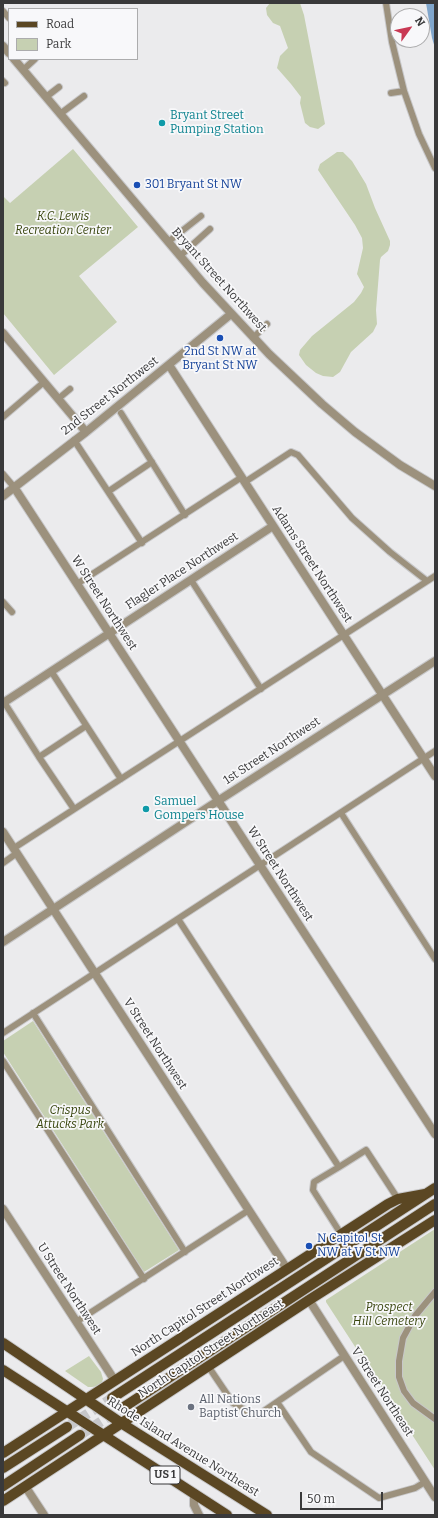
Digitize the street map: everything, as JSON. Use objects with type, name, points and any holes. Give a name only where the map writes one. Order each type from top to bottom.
[{"type":"main road","name":"North Capitol Street Northwest","points":[[112,1398],[435,1188]]},
{"type":"main road","name":"North Capitol Street Northwest","points":[[3,1453],[341,1234],[398,1199],[426,1194]]},
{"type":"main road","name":"North Capitol Street Northeast","points":[[124,1407],[435,1204]]},
{"type":"main road","name":"North Capitol Street Northeast","points":[[3,1501],[309,1300],[435,1220]]},
{"type":"main road","name":"US 1","points":[[3,1343],[85,1400]]},
{"type":"main road","name":"US 1","points":[[3,1370],[227,1515]]},
{"type":"main road","name":"Rhode Island Avenue Northeast","points":[[85,1400],[267,1515]]},
{"type":"main road","points":[[3,1468],[67,1427]]},
{"type":"main road","points":[[3,1486],[80,1435]]},
{"type":"street","name":"Bryant Street Northwest","points":[[15,60],[168,242],[253,338],[299,383],[344,423],[388,456],[435,486]]},
{"type":"street","name":"2nd Street Northwest","points":[[3,496],[86,432],[231,314]]},
{"type":"street","points":[[3,333],[86,432]]},
{"type":"street","name":"Adams Street Northwest","points":[[169,365],[435,776]]},
{"type":"street","name":"W Street Northwest","points":[[14,487],[435,1134]]},
{"type":"street","name":"Flagler Place Northwest","points":[[3,702],[273,526]]},
{"type":"street","name":"1st Street Northwest","points":[[3,942],[435,661]]},
{"type":"street","name":"V Street Northwest","points":[[3,832],[287,1269]]},
{"type":"street","name":"U Street Northwest","points":[[4,1212],[115,1381]]},
{"type":"street","name":"V Street Northeast","points":[[309,1300],[435,1497]]},
{"type":"street","points":[[25,1486],[44,1515]]},
{"type":"street","points":[[194,1494],[194,1505],[199,1515]]},
{"type":"lane","points":[[386,3],[392,42],[404,91],[419,134],[435,168]]},
{"type":"lane","points":[[23,70],[34,60]]},
{"type":"lane","points":[[46,97],[59,87]]},
{"type":"lane","points":[[391,93],[404,91]]},
{"type":"lane","points":[[60,114],[84,96]]},
{"type":"lane","points":[[168,242],[201,216]]},
{"type":"lane","points":[[180,256],[210,229]]},
{"type":"lane","points":[[253,338],[267,324]]},
{"type":"lane","points":[[3,417],[44,382]]},
{"type":"lane","points":[[58,399],[70,389]]},
{"type":"lane","points":[[121,413],[185,514]]},
{"type":"lane","points":[[74,440],[142,543]]},
{"type":"lane","points":[[77,584],[185,514],[291,452],[298,455],[352,518],[390,552],[427,581]]},
{"type":"lane","points":[[109,491],[152,462]]},
{"type":"lane","points":[[3,474],[14,487]]},
{"type":"lane","points":[[3,863],[15,851],[74,809],[435,576]]},
{"type":"lane","points":[[191,580],[261,688]]},
{"type":"lane","points":[[3,602],[12,612]]},
{"type":"lane","points":[[51,671],[120,779]]},
{"type":"lane","points":[[3,702],[74,809]]},
{"type":"lane","points":[[39,757],[86,726]]},
{"type":"lane","points":[[3,1033],[435,751]]},
{"type":"lane","points":[[341,813],[435,959]]},
{"type":"lane","points":[[178,919],[339,1167]]},
{"type":"lane","points":[[33,1013],[185,1252]]},
{"type":"lane","points":[[3,1061],[144,1279]]},
{"type":"lane","points":[[341,1234],[313,1190],[314,1182],[366,1150],[398,1199]]},
{"type":"lane","points":[[76,1322],[249,1210]]},
{"type":"lane","points":[[435,1292],[415,1316],[403,1338],[399,1361],[399,1377],[404,1392],[414,1403],[435,1419]]},
{"type":"lane","points":[[208,1366],[233,1403],[250,1413],[258,1414],[344,1356]]},
{"type":"lane","points":[[277,1402],[311,1452],[379,1498],[415,1488],[425,1482]]},
{"type":"green space","points":[[270,3],[300,3],[304,15],[325,124],[318,129],[310,127],[305,123],[300,103],[301,97],[277,68],[280,56],[288,48],[280,26],[273,23],[267,15],[266,8]]},
{"type":"green space","name":"K.C. Lewis Recreation Center","points":[[73,149],[138,227],[79,276],[117,322],[54,375],[3,313],[3,196],[10,203]]},
{"type":"green space","points":[[337,152],[343,152],[352,161],[366,184],[390,241],[390,245],[388,251],[381,257],[380,260],[376,310],[377,324],[373,332],[351,352],[340,372],[333,377],[323,376],[316,373],[306,365],[299,355],[300,350],[312,336],[354,302],[364,287],[357,274],[363,248],[362,238],[318,170],[320,164]]},
{"type":"green space","name":"Crispus Attucks Park","points":[[33,1021],[179,1250],[144,1272],[3,1052],[3,1041]]},
{"type":"green space","name":"Prospect Hill Cemetery","points":[[435,1229],[435,1470],[326,1300]]},
{"type":"green space","points":[[89,1356],[101,1372],[103,1379],[98,1386],[88,1387],[65,1371]]},
{"type":"water","points":[[426,3],[435,3],[435,48],[430,26],[430,8],[427,8]]},
{"type":"tunnel","points":[[67,1427],[112,1398]]},
{"type":"tunnel","points":[[80,1435],[124,1407]]},
{"type":"place","name":"Bryant Street Pumping Station","points":[[162,123]]},
{"type":"place","name":"301 Bryant St NW","points":[[137,185]]},
{"type":"place","name":"2nd St NW at Bryant St NW","points":[[220,338]]},
{"type":"place","name":"Samuel Gompers House","points":[[146,809]]},
{"type":"place","name":"N Capitol St NW at V St NW","points":[[309,1246]]},
{"type":"place","name":"All Nations Baptist Church","points":[[191,1407]]}]
